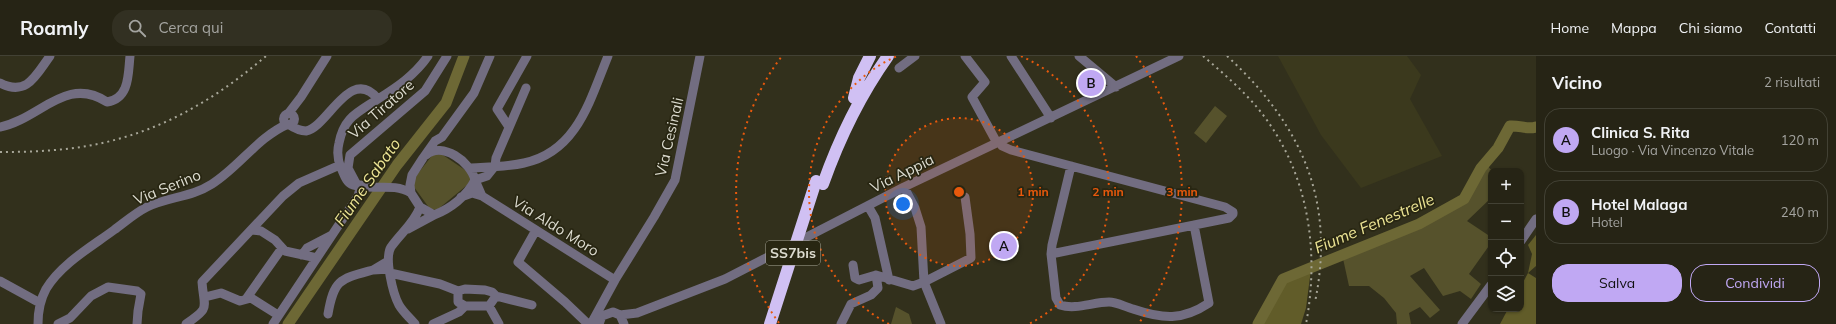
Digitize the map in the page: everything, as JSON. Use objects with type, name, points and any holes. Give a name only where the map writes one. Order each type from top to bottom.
[{"type":"highway","points":[[854,98],[859,78],[870,56]]},
{"type":"highway","name":"SS7bis","points":[[770,324],[819,183],[854,98],[879,56]]},
{"type":"highway","name":"SS7bis","points":[[777,324],[819,183],[876,72],[888,56]]},
{"type":"street","points":[[0,83],[9,88],[23,87],[33,79],[50,56]]},
{"type":"street","points":[[0,127],[20,120],[66,95],[82,92],[98,96],[107,102],[114,101],[122,95],[127,87],[130,56]]},
{"type":"street","name":"Via Serino","points":[[40,303],[46,289],[56,277],[80,255],[116,228],[147,207],[202,190],[214,183],[289,119],[327,56]]},
{"type":"street","name":"Via Tiratore","points":[[340,165],[338,148],[344,125],[378,99],[400,86],[421,66],[428,56]]},
{"type":"street","name":"Via Tiratore","points":[[363,186],[348,168],[350,155],[425,90],[446,56]]},
{"type":"street","points":[[397,188],[412,175],[435,141],[442,137],[474,93],[490,56]]},
{"type":"street","points":[[509,127],[497,109],[527,56]]},
{"type":"street","points":[[469,168],[516,164],[535,160],[548,155],[567,140],[590,100],[608,56]]},
{"type":"street","name":"Via Cesinali","points":[[595,323],[605,296],[654,217],[674,180],[700,56]]},
{"type":"street","points":[[899,68],[915,56]]},
{"type":"street","points":[[965,56],[985,82],[972,97],[998,143],[1002,146],[1011,150],[1225,207],[1234,214],[1229,218],[1051,254]]},
{"type":"street","points":[[1011,56],[1051,118]]},
{"type":"street","points":[[1079,56],[1116,87]]},
{"type":"street","name":"Via Appia","points":[[609,313],[620,315],[637,313],[725,279],[904,187],[1179,56]]},
{"type":"street","points":[[482,196],[482,186],[487,176],[496,166],[496,160],[526,88]]},
{"type":"street","points":[[289,119],[300,130],[310,130],[321,122],[342,98],[355,91],[368,92],[378,99]]},
{"type":"street","points":[[442,137],[443,150]]},
{"type":"street","points":[[426,155],[431,151],[443,150],[451,154],[473,173],[482,196]]},
{"type":"street","points":[[180,324],[186,324],[204,310],[206,304],[202,282],[283,196],[299,183],[340,165],[348,181],[363,186],[397,188],[411,193]]},
{"type":"street","points":[[1070,166],[1053,239],[1051,254],[1056,298],[1060,305],[1079,306],[1111,302],[1155,315],[1181,317],[1209,303],[1194,225]]},
{"type":"street","points":[[412,175],[411,193],[420,207],[434,215]]},
{"type":"street","points":[[404,231],[446,210],[461,197],[475,180],[487,176]]},
{"type":"street","points":[[273,324],[332,236],[363,186]]},
{"type":"street","points":[[904,187],[915,208],[922,227],[924,282],[940,324]]},
{"type":"street","points":[[461,197],[472,193],[482,196]]},
{"type":"street","name":"Via Aldo Moro","points":[[482,196],[614,280]]},
{"type":"street","points":[[853,265],[855,278],[859,280],[876,275],[913,286],[971,258],[970,234],[965,197]]},
{"type":"street","points":[[868,206],[874,218],[889,280]]},
{"type":"street","points":[[415,324],[396,299],[389,268],[390,249],[417,215],[420,207]]},
{"type":"street","points":[[1522,240],[1536,219]]},
{"type":"street","points":[[252,230],[261,231],[275,240],[285,251],[317,258]]},
{"type":"street","points":[[536,230],[518,262],[565,302],[595,323],[602,316],[609,313],[605,296]]},
{"type":"street","points":[[302,255],[307,248],[332,236]]},
{"type":"street","points":[[246,299],[282,248]]},
{"type":"street","points":[[328,314],[331,295],[339,282],[348,277],[372,270],[389,268],[458,291],[465,289],[485,290],[492,292],[496,296],[532,305]]},
{"type":"street","points":[[841,324],[851,304],[871,295],[878,288],[876,275]]},
{"type":"street","points":[[0,281],[40,303],[38,324]]},
{"type":"street","points":[[58,324],[70,318],[91,296],[108,287],[137,291],[141,294],[137,324]]},
{"type":"street","points":[[1462,324],[1488,289]]},
{"type":"street","points":[[458,291],[458,302],[465,306],[489,306]]},
{"type":"street","points":[[205,297],[221,293],[240,301],[251,298],[278,315]]},
{"type":"street","points":[[489,306],[496,296]]},
{"type":"street","points":[[433,324],[459,312],[465,306]]},
{"type":"street","points":[[489,306],[499,324]]},
{"type":"street","name":"Via Appia","points":[[626,324],[637,313]]},
{"type":"street","points":[[620,315],[626,324]]},
{"type":"shaded area","points":[[1278,56],[1407,56],[1421,75],[1410,99],[1442,156],[1361,188],[1321,135]]},
{"type":"shaded area","points":[[1215,106],[1227,116],[1206,143],[1194,133]]},
{"type":"shaded area","points":[[434,153],[440,153],[468,172],[472,181],[437,210],[430,209],[414,187],[412,181]]},
{"type":"shaded area","points":[[1486,164],[1489,168],[1488,168],[1488,201],[1467,221],[1488,235],[1488,247],[1469,274],[1481,284],[1471,299],[1460,291],[1443,296],[1424,268],[1410,276],[1440,310],[1430,318],[1420,307],[1409,313],[1411,324],[1397,324],[1396,313],[1384,298],[1369,286],[1349,286],[1342,254],[1359,247],[1374,244],[1419,224],[1464,199]]},
{"type":"shaded area","points":[[1536,235],[1536,266],[1528,273],[1532,254],[1528,245]]},
{"type":"shaded area","points":[[1311,269],[1306,308],[1301,324],[1261,324],[1285,281]]},
{"type":"shaded area","points":[[1528,273],[1536,278],[1536,324],[1500,324],[1506,312],[1524,312],[1524,280]]},
{"type":"shaded area","points":[[896,307],[909,314],[912,324],[891,324]]},
{"type":"waterway","name":"Fiume Sabato","points":[[288,324],[397,165],[446,103],[464,56]]},
{"type":"waterway","name":"Fiume Fenestrelle","points":[[1258,324],[1283,279],[1419,224],[1464,199],[1481,168],[1498,148],[1510,126],[1530,128],[1536,127]]},
{"type":"railway","points":[[0,152],[30,152],[89,146],[139,133],[197,106],[250,70],[266,56]]},
{"type":"railway","points":[[1203,56],[1240,89],[1260,111],[1276,134],[1289,159],[1299,185],[1306,212],[1310,240],[1310,296],[1306,324]]},
{"type":"railway","points":[[1227,56],[1253,82],[1275,109],[1293,137],[1307,166],[1316,197],[1321,230],[1320,265],[1315,302]]},
{"type":"place","name":"Hotel Malaga","points":[[1091,83]]},
{"type":"place","name":"Clinica S. Rita","points":[[1004,246]]}]
